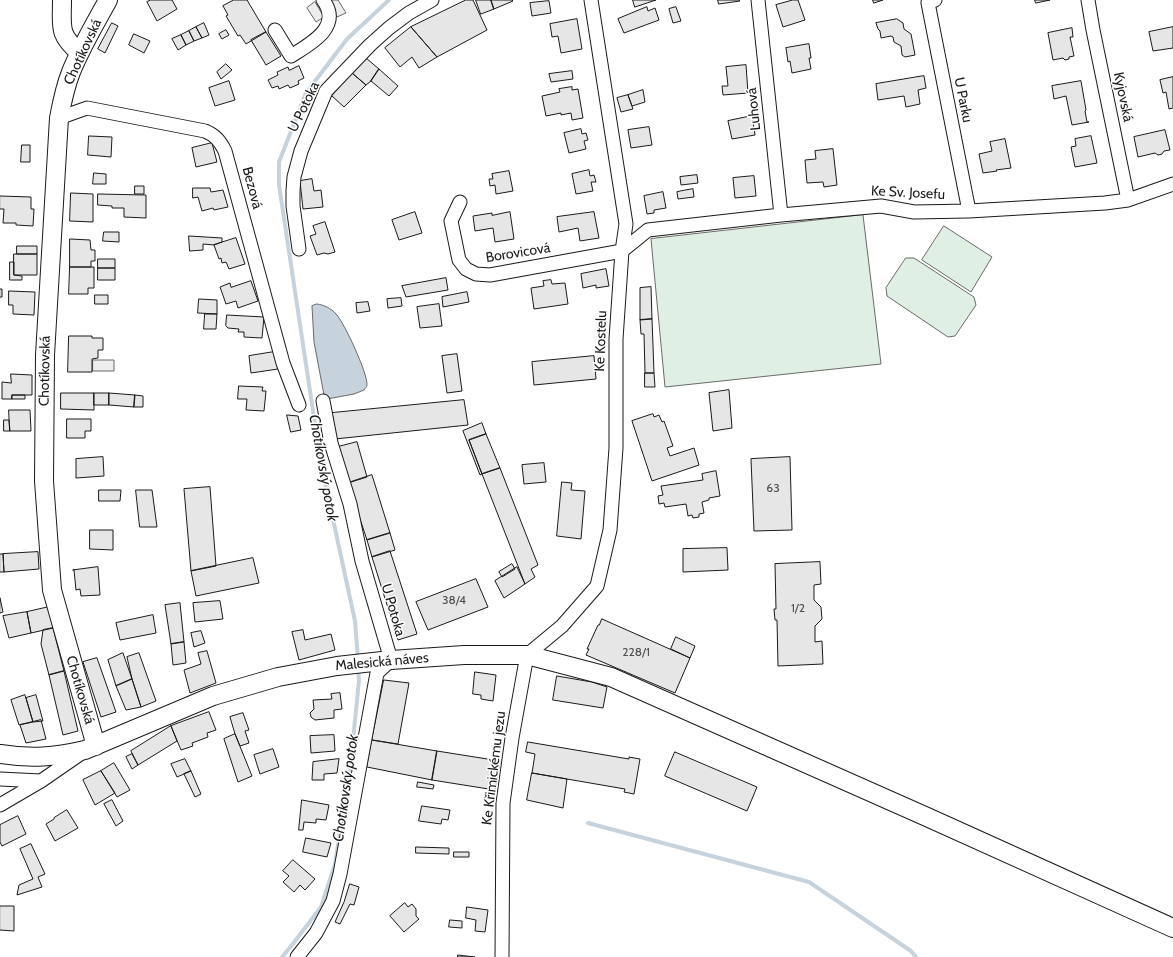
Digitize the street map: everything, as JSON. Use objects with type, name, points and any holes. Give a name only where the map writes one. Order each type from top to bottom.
[{"type":"street","points":[[62,0],[62,28],[66,40],[79,52]]},
{"type":"street","name":"Chotíkovská","points":[[90,748],[52,590],[44,481],[45,355],[59,118],[63,95],[79,52],[108,0]]},
{"type":"street","points":[[276,30],[291,56],[311,44],[325,30],[328,24],[329,11],[323,0]]},
{"type":"street","name":"U Potoka","points":[[300,249],[293,206],[294,177],[301,151],[326,91],[370,45],[389,28],[409,13],[432,0]]},
{"type":"street","name":"Ke Kostelu","points":[[527,655],[562,626],[597,586],[610,530],[612,514],[616,448],[616,346],[622,251],[626,224],[591,0]]},
{"type":"street","name":"Luhová","points":[[758,0],[781,215]]},
{"type":"street","name":"U Parku","points":[[935,0],[928,4],[969,211]]},
{"type":"street","name":"Kyjovská","points":[[1088,0],[1128,200]]},
{"type":"street","name":"Bezová","points":[[59,118],[87,108],[205,131],[216,137],[225,151],[283,363],[299,405]]},
{"type":"street","name":"Ke Sv. Josefu","points":[[622,251],[648,230],[781,215],[881,206],[914,212],[969,211],[1128,200],[1173,184]]},
{"type":"street","name":"Borovicová","points":[[460,202],[451,221],[459,260],[466,269],[476,274],[490,275],[622,251]]},
{"type":"street","name":"U Potoka","points":[[323,401],[332,443],[350,504],[362,561],[391,660]]},
{"type":"street","name":"Malesická náves","points":[[0,754],[18,757],[42,757],[63,755],[90,748],[213,696],[278,677],[308,671],[349,664],[391,660],[464,656],[527,655],[611,677],[1173,928]]},
{"type":"street","name":"Ke Křimickému jezu","points":[[502,957],[503,803],[512,738],[527,655]]},
{"type":"street","points":[[297,957],[316,933],[333,901],[340,874],[377,673],[391,660]]},
{"type":"street","name":"Malesická náves","points":[[0,805],[41,781],[90,748]]},
{"type":"street","points":[[0,779],[41,781]]},
{"type":"green space","points":[[863,215],[881,364],[665,387],[651,239]]},
{"type":"green space","points":[[944,226],[992,257],[971,292],[922,260]]},
{"type":"green space","points":[[906,258],[914,258],[974,297],[976,305],[955,336],[948,337],[887,296],[886,288]]},
{"type":"shaded area","points":[[331,0],[338,0],[346,13],[337,17],[327,2]]},
{"type":"shaded area","points":[[315,2],[324,17],[316,22],[307,8]]},
{"type":"shaded area","points":[[317,304],[332,310],[340,319],[355,348],[364,370],[367,386],[364,390],[354,394],[327,399],[324,395],[314,342],[312,306]]},
{"type":"shaded area","points":[[93,360],[114,360],[114,371],[93,371]]},
{"type":"building","points":[[151,0],[172,0],[177,9],[157,21],[147,2]]},
{"type":"building","points":[[234,0],[247,0],[266,32],[246,44],[240,35],[238,36],[226,16],[228,15],[223,6]]},
{"type":"building","points":[[466,0],[473,0],[487,30],[437,57],[411,27]]},
{"type":"building","points":[[476,0],[491,0],[494,9],[481,14]]},
{"type":"building","points":[[491,0],[512,0],[513,1],[494,9]]},
{"type":"building","points":[[633,0],[656,0],[635,7]]},
{"type":"building","points":[[718,0],[739,0],[740,1],[719,4]]},
{"type":"building","points":[[798,0],[805,20],[783,27],[776,5]]},
{"type":"building","points":[[873,0],[883,0],[874,3]]},
{"type":"building","points":[[1035,0],[1050,0],[1036,3]]},
{"type":"building","points":[[549,1],[551,13],[532,16],[530,3]]},
{"type":"building","points":[[647,7],[648,11],[655,8],[659,20],[624,33],[618,19]]},
{"type":"building","points":[[676,7],[681,21],[673,23],[669,9]]},
{"type":"building","points":[[577,19],[582,49],[561,53],[558,36],[552,37],[550,24]]},
{"type":"building","points":[[897,19],[903,23],[904,29],[911,34],[915,55],[905,57],[902,55],[901,46],[894,42],[893,37],[891,36],[881,38],[880,31],[876,23]]},
{"type":"building","points":[[112,23],[118,26],[105,53],[98,49]]},
{"type":"building","points":[[204,23],[209,35],[202,38],[196,27]]},
{"type":"building","points":[[196,27],[202,38],[194,41],[189,31]]},
{"type":"building","points":[[411,27],[437,57],[419,68],[412,57],[400,67],[385,48]]},
{"type":"building","points":[[1173,27],[1173,48],[1153,51],[1149,32]]},
{"type":"building","points":[[1072,28],[1073,37],[1070,37],[1074,56],[1065,60],[1063,58],[1053,60],[1048,33]]},
{"type":"building","points":[[226,30],[229,35],[222,39],[219,34]]},
{"type":"building","points":[[189,31],[194,41],[186,45],[181,35]]},
{"type":"building","points":[[266,32],[281,56],[266,65],[251,40]]},
{"type":"building","points":[[134,34],[150,41],[144,53],[129,45]]},
{"type":"building","points":[[181,35],[186,45],[178,50],[172,39]]},
{"type":"building","points":[[809,44],[811,69],[792,73],[790,61],[788,62],[786,48]]},
{"type":"building","points":[[366,58],[379,69],[371,81],[366,85],[352,73]]},
{"type":"building","points":[[226,64],[232,70],[221,79],[217,72]]},
{"type":"building","points":[[746,65],[748,93],[723,95],[722,86],[728,86],[726,67]]},
{"type":"building","points":[[299,66],[304,78],[298,81],[299,84],[290,88],[288,85],[279,89],[278,86],[272,88],[268,80],[278,75],[277,72],[288,67],[289,70]]},
{"type":"building","points":[[379,69],[398,86],[389,96],[371,81]]},
{"type":"building","points":[[572,71],[573,79],[551,82],[549,74]]},
{"type":"building","points":[[352,73],[366,85],[344,107],[332,96]]},
{"type":"building","points":[[924,76],[926,88],[918,90],[920,104],[906,107],[904,96],[878,100],[876,84]]},
{"type":"building","points":[[1173,77],[1173,108],[1169,109],[1166,92],[1163,93],[1160,80]]},
{"type":"building","points":[[229,81],[235,100],[215,106],[209,88]]},
{"type":"building","points":[[1081,81],[1087,122],[1089,122],[1072,125],[1066,96],[1054,99],[1052,86]]},
{"type":"building","points":[[572,87],[572,90],[578,89],[583,118],[572,120],[571,113],[546,116],[542,96],[560,92],[559,89]]},
{"type":"building","points":[[643,90],[645,102],[632,106],[628,95]]},
{"type":"building","points":[[628,95],[633,109],[621,112],[617,98]]},
{"type":"building","points":[[752,116],[755,135],[732,139],[728,121]]},
{"type":"building","points":[[649,127],[652,145],[631,148],[628,130]]},
{"type":"building","points":[[581,129],[582,134],[586,133],[588,140],[584,141],[586,149],[569,153],[564,133]]},
{"type":"building","points":[[1165,130],[1170,150],[1164,151],[1162,154],[1158,155],[1155,153],[1138,157],[1134,137]]},
{"type":"building","points":[[89,136],[112,137],[111,157],[88,155]]},
{"type":"building","points":[[1091,136],[1097,163],[1075,167],[1071,147],[1076,146],[1075,139]]},
{"type":"building","points":[[1005,139],[1011,168],[983,173],[979,154],[992,151],[990,142]]},
{"type":"building","points":[[212,143],[217,162],[196,167],[192,148]]},
{"type":"building","points":[[22,145],[30,145],[30,162],[21,162]]},
{"type":"building","points":[[833,149],[837,185],[824,187],[823,182],[807,183],[805,160],[816,159],[815,151]]},
{"type":"building","points":[[589,170],[590,176],[594,175],[596,182],[591,182],[593,191],[576,194],[572,174]]},
{"type":"building","points":[[509,171],[513,191],[496,194],[495,185],[490,186],[489,179],[493,179],[492,174]]},
{"type":"building","points":[[94,173],[106,174],[106,184],[93,184]]},
{"type":"building","points":[[697,175],[698,183],[681,185],[680,177]]},
{"type":"building","points":[[754,176],[756,196],[735,198],[733,178]]},
{"type":"building","points":[[312,179],[314,191],[321,190],[323,207],[303,209],[300,181]]},
{"type":"building","points":[[135,186],[144,186],[144,194],[135,194]]},
{"type":"building","points":[[193,188],[210,188],[211,192],[223,190],[228,207],[214,210],[213,208],[202,211],[198,197],[193,198]]},
{"type":"building","points":[[693,189],[694,197],[678,199],[677,192]]},
{"type":"building","points":[[663,192],[666,208],[654,210],[654,213],[647,214],[644,196]]},
{"type":"building","points":[[71,193],[93,194],[93,222],[70,221]]},
{"type":"building","points":[[98,194],[146,195],[146,218],[124,217],[124,208],[112,208],[112,206],[98,205]]},
{"type":"building","points":[[0,196],[31,197],[31,209],[34,209],[33,226],[16,225],[16,223],[3,223],[4,209],[0,209]]},
{"type":"building","points":[[415,212],[422,233],[399,240],[392,220]]},
{"type":"building","points":[[510,212],[514,239],[495,242],[493,228],[475,231],[473,216]]},
{"type":"building","points":[[594,212],[599,238],[580,241],[578,228],[559,232],[557,217]]},
{"type":"building","points":[[325,222],[335,252],[317,255],[310,236],[316,234],[313,226]]},
{"type":"building","points":[[104,232],[119,232],[119,242],[103,241]]},
{"type":"building","points":[[189,236],[222,238],[222,242],[214,245],[203,244],[203,250],[190,251]]},
{"type":"building","points":[[236,238],[245,264],[229,269],[226,262],[222,263],[221,258],[219,259],[214,245]]},
{"type":"building","points":[[70,239],[90,240],[91,250],[95,250],[95,261],[91,261],[91,267],[70,267]]},
{"type":"building","points":[[17,246],[37,246],[37,254],[17,254]]},
{"type":"building","points":[[14,254],[37,254],[37,275],[14,275]]},
{"type":"building","points":[[98,259],[115,259],[115,268],[98,268]]},
{"type":"building","points":[[10,262],[14,262],[14,275],[22,276],[22,280],[10,280]]},
{"type":"building","points":[[70,267],[94,267],[94,288],[88,288],[88,294],[69,294]]},
{"type":"building","points":[[98,268],[115,268],[115,280],[98,280]]},
{"type":"building","points":[[606,269],[609,286],[596,288],[596,285],[583,288],[581,274]]},
{"type":"building","points":[[446,278],[448,290],[406,297],[402,286]]},
{"type":"building","points":[[551,280],[552,284],[565,283],[568,304],[534,309],[531,288],[544,286],[543,281]]},
{"type":"building","points":[[251,281],[258,301],[238,308],[236,301],[226,304],[220,287],[230,283],[231,287]]},
{"type":"building","points":[[651,287],[652,319],[640,320],[640,288]]},
{"type":"building","points":[[0,289],[2,289],[2,297],[0,297]]},
{"type":"building","points":[[9,291],[35,292],[34,315],[13,314],[13,305],[9,305]]},
{"type":"building","points":[[467,292],[469,302],[443,307],[442,297]]},
{"type":"building","points":[[95,295],[108,295],[108,304],[95,304]]},
{"type":"building","points":[[401,298],[402,306],[388,308],[387,299]]},
{"type":"building","points":[[199,299],[217,300],[217,314],[198,313]]},
{"type":"building","points":[[368,302],[370,311],[357,313],[356,303]]},
{"type":"building","points":[[439,304],[442,326],[420,328],[417,307]]},
{"type":"building","points":[[205,314],[217,314],[216,329],[204,329]]},
{"type":"building","points":[[227,315],[264,317],[262,338],[244,337],[244,332],[238,332],[239,329],[228,328],[226,326]]},
{"type":"building","points":[[652,319],[654,373],[645,373],[644,334],[641,334],[640,320]]},
{"type":"building","points":[[69,336],[92,336],[92,338],[103,338],[103,350],[98,350],[98,358],[92,359],[92,372],[68,372]]},
{"type":"building","points":[[274,352],[278,369],[251,373],[249,356]]},
{"type":"building","points":[[457,354],[462,391],[447,393],[442,356]]},
{"type":"building","points":[[594,356],[596,379],[534,385],[532,362]]},
{"type":"building","points":[[645,373],[654,373],[655,387],[645,387]]},
{"type":"building","points":[[11,374],[32,375],[32,395],[12,395],[12,399],[2,399],[2,382],[11,383]]},
{"type":"building","points":[[239,386],[263,387],[262,391],[266,391],[264,411],[246,410],[247,399],[238,399]]},
{"type":"building","points":[[729,390],[732,428],[713,431],[709,393]]},
{"type":"building","points":[[61,393],[94,393],[94,410],[61,409]]},
{"type":"building","points":[[94,393],[109,393],[109,405],[94,405]]},
{"type":"building","points":[[109,393],[135,395],[134,407],[109,405]]},
{"type":"building","points":[[12,395],[25,395],[25,399],[12,399]]},
{"type":"building","points":[[135,395],[143,396],[143,407],[134,407]]},
{"type":"building","points":[[464,400],[468,425],[335,439],[332,413]]},
{"type":"building","points":[[9,410],[30,410],[31,431],[10,431]]},
{"type":"building","points":[[653,414],[654,417],[659,415],[662,422],[664,421],[673,446],[667,448],[670,456],[694,448],[699,465],[652,481],[632,421]]},
{"type":"building","points":[[287,415],[298,416],[301,430],[291,432]]},
{"type":"building","points":[[67,419],[91,419],[91,431],[85,431],[85,438],[67,438]]},
{"type":"building","points":[[4,420],[9,420],[10,431],[4,431]]},
{"type":"building","points":[[482,423],[486,434],[469,440],[482,474],[480,475],[463,431]]},
{"type":"building","points":[[486,434],[500,468],[482,474],[469,440]]},
{"type":"building","points":[[357,442],[367,477],[348,483],[338,447]]},
{"type":"building","points":[[103,457],[104,476],[76,478],[76,459]]},
{"type":"building","points":[[790,457],[792,530],[754,531],[751,459]]},
{"type":"building","points":[[544,463],[546,482],[524,484],[522,465]]},
{"type":"building","points":[[500,468],[538,565],[531,569],[535,577],[525,584],[482,474]]},
{"type":"building","points":[[716,471],[720,496],[709,498],[709,500],[702,502],[704,513],[699,514],[699,517],[693,518],[692,515],[688,516],[686,504],[665,507],[664,503],[659,504],[658,496],[663,495],[661,486],[703,480],[702,474]]},
{"type":"building","points":[[372,475],[390,533],[367,540],[348,483]]},
{"type":"building","points":[[562,482],[572,483],[571,490],[585,491],[581,539],[557,536]]},
{"type":"building","points":[[210,487],[216,566],[191,571],[184,489]]},
{"type":"building","points":[[99,490],[121,490],[120,501],[99,501]]},
{"type":"building","points":[[136,490],[152,490],[157,527],[140,527]]},
{"type":"building","points":[[90,530],[113,530],[113,550],[90,549]]},
{"type":"building","points":[[390,533],[395,550],[372,557],[367,540]]},
{"type":"building","points":[[727,548],[728,570],[683,572],[683,549]]},
{"type":"building","points":[[390,551],[417,634],[398,640],[372,557]]},
{"type":"building","points":[[38,552],[39,569],[4,572],[3,554]]},
{"type":"building","points":[[0,554],[3,554],[4,572],[0,572]]},
{"type":"building","points":[[253,558],[259,583],[196,596],[191,571]]},
{"type":"building","points":[[820,562],[821,584],[814,585],[814,600],[821,607],[822,619],[815,626],[815,642],[822,641],[823,664],[778,666],[777,620],[775,620],[774,609],[776,609],[775,564]]},
{"type":"building","points":[[512,564],[515,569],[502,577],[499,572]]},
{"type":"building","points":[[98,567],[100,595],[81,596],[80,589],[76,590],[73,570]]},
{"type":"building","points":[[517,567],[525,584],[504,598],[495,581]]},
{"type":"building","points":[[476,579],[488,607],[428,630],[416,602]]},
{"type":"building","points":[[0,598],[3,612],[0,613]]},
{"type":"building","points":[[220,601],[223,619],[195,622],[193,603]]},
{"type":"building","points":[[180,603],[184,642],[171,644],[165,605]]},
{"type":"building","points":[[49,607],[53,628],[31,633],[27,612]]},
{"type":"building","points":[[27,612],[31,633],[9,638],[3,616]]},
{"type":"building","points":[[153,615],[156,633],[120,640],[116,623]]},
{"type":"building","points":[[602,619],[690,658],[675,693],[586,655],[589,649],[587,649]]},
{"type":"building","points":[[53,628],[64,671],[49,675],[41,644],[43,630]]},
{"type":"building","points":[[303,630],[305,640],[331,634],[335,650],[299,660],[292,632]]},
{"type":"building","points":[[201,631],[205,643],[194,647],[191,633]]},
{"type":"building","points":[[676,637],[695,646],[690,658],[671,649]]},
{"type":"building","points":[[184,642],[186,663],[173,665],[171,644]]},
{"type":"building","points":[[207,651],[216,683],[190,693],[184,670],[201,664],[198,653]]},
{"type":"building","points":[[123,653],[132,679],[116,686],[108,660]]},
{"type":"building","points":[[139,653],[156,701],[141,707],[127,657]]},
{"type":"building","points":[[97,658],[116,712],[101,717],[83,662]]},
{"type":"building","points":[[64,671],[78,731],[63,735],[49,675]]},
{"type":"building","points":[[475,672],[496,675],[493,701],[481,699],[481,695],[473,694]]},
{"type":"building","points":[[557,676],[592,682],[607,687],[603,708],[553,700]]},
{"type":"building","points":[[132,679],[141,707],[126,710],[116,686]]},
{"type":"building","points":[[384,680],[409,683],[398,744],[372,740]]},
{"type":"building","points":[[340,693],[342,709],[334,710],[334,718],[315,720],[311,717],[310,713],[314,709],[313,700],[332,699],[331,694]]},
{"type":"building","points":[[25,695],[33,722],[19,725],[11,700]]},
{"type":"building","points":[[36,695],[43,721],[33,722],[26,698]]},
{"type":"building","points":[[209,712],[216,730],[207,733],[208,737],[192,743],[193,746],[181,750],[171,726]]},
{"type":"building","points":[[243,713],[249,730],[245,731],[249,743],[240,746],[230,717]]},
{"type":"building","points":[[41,720],[46,739],[26,743],[20,725]]},
{"type":"building","points":[[171,726],[177,741],[138,765],[131,751]]},
{"type":"building","points":[[235,734],[252,776],[238,782],[224,739]]},
{"type":"building","points":[[334,735],[335,751],[311,753],[310,736]]},
{"type":"building","points":[[372,740],[437,751],[432,780],[367,767]]},
{"type":"building","points":[[528,742],[629,759],[629,757],[640,759],[634,794],[624,792],[625,789],[532,773],[535,754],[526,752]]},
{"type":"building","points":[[273,749],[279,767],[260,774],[254,755]]},
{"type":"building","points":[[437,751],[500,761],[495,790],[432,780]]},
{"type":"building","points":[[675,752],[757,787],[747,811],[665,776]]},
{"type":"building","points":[[132,754],[138,765],[132,769],[126,757]]},
{"type":"building","points":[[185,759],[191,771],[177,777],[171,764]]},
{"type":"building","points":[[339,759],[337,773],[324,774],[324,780],[312,780],[313,762]]},
{"type":"building","points":[[114,763],[130,790],[117,797],[101,771]]},
{"type":"building","points":[[101,771],[115,793],[95,805],[83,780]]},
{"type":"building","points":[[191,771],[201,794],[195,797],[184,774]]},
{"type":"building","points":[[532,773],[567,779],[563,808],[527,800]]},
{"type":"building","points":[[418,782],[434,785],[433,789],[417,787]]},
{"type":"building","points":[[112,800],[123,821],[116,826],[104,804]]},
{"type":"building","points":[[302,800],[329,805],[326,820],[316,819],[316,823],[304,822],[303,830],[299,830]]},
{"type":"building","points":[[422,806],[450,810],[448,820],[442,819],[441,824],[419,821]]},
{"type":"building","points":[[67,810],[78,828],[55,841],[46,824]]},
{"type":"building","points":[[18,816],[26,834],[2,846],[0,842],[0,825]]},
{"type":"building","points":[[306,838],[331,843],[327,857],[303,852]]},
{"type":"building","points":[[31,844],[45,874],[38,877],[42,887],[17,895],[19,885],[33,879],[20,849]]},
{"type":"building","points":[[416,847],[449,848],[449,854],[416,853]]},
{"type":"building","points":[[454,852],[469,852],[469,857],[454,857]]},
{"type":"building","points":[[293,860],[315,879],[305,890],[300,885],[294,892],[283,882],[289,876],[283,871]]},
{"type":"building","points":[[350,884],[359,887],[354,905],[350,904],[340,924],[335,922]]},
{"type":"building","points":[[405,903],[408,907],[412,904],[416,909],[416,916],[419,919],[404,932],[390,916]]},
{"type":"building","points":[[0,906],[14,906],[14,931],[0,930]]},
{"type":"building","points":[[467,907],[488,910],[485,932],[475,931],[476,920],[466,918]]},
{"type":"building","points":[[450,920],[462,921],[462,928],[449,927]]},
{"type":"building","points":[[458,955],[475,957],[458,957]]},
{"type":"waterway","name":"Chotíkovský potok","points":[[358,659],[355,621],[321,464],[279,185],[279,162],[306,93],[347,39],[389,0]]},
{"type":"waterway","name":"Chotíkovský potok","points":[[282,957],[321,907],[335,864],[350,771],[359,680],[358,668]]},
{"type":"waterway","points":[[588,823],[809,882],[911,951],[916,957]]}]
